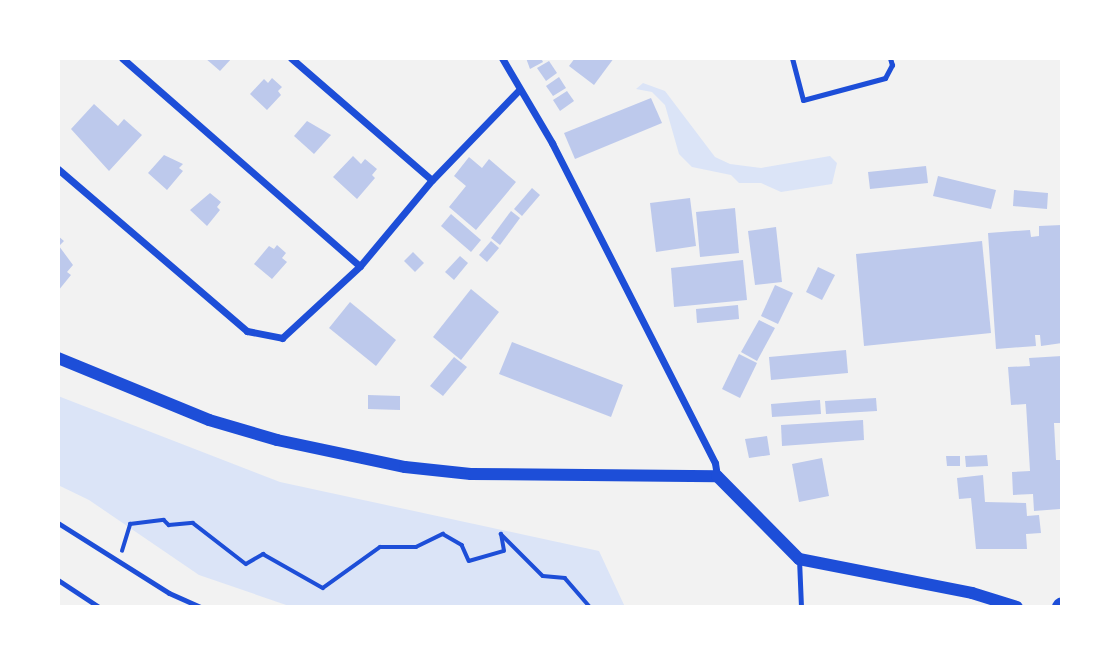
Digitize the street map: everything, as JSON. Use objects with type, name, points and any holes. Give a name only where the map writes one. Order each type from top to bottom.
[{"type":"street","points":[[122,58],[360,265]]},
{"type":"street","points":[[291,58],[432,180]]},
{"type":"street","points":[[502,58],[552,144],[715,463],[717,476],[799,559],[972,593],[1017,607]]},
{"type":"street","points":[[58,169],[247,331],[282,338],[360,265],[432,180],[519,90]]},
{"type":"street","points":[[58,358],[209,420],[277,440],[405,467],[471,474],[717,476]]},
{"type":"lane","points":[[792,58],[803,100],[885,78],[892,65],[890,58]]},
{"type":"lane","points":[[58,523],[141,575],[201,607]]},
{"type":"lane","points":[[799,559],[801,607]]},
{"type":"lane","points":[[58,580],[99,607]]},
{"type":"path","points":[[141,575],[121,552],[130,524],[164,520],[169,525],[193,523],[246,564],[263,554],[323,589],[380,547],[416,547],[443,534],[462,545],[468,561],[504,551],[501,534],[543,576],[565,578],[590,607]]},
{"type":"shaded area","points":[[643,83],[665,91],[715,157],[730,164],[761,168],[830,156],[837,163],[832,184],[781,192],[761,183],[739,183],[731,175],[692,167],[679,154],[665,105],[652,92],[636,89]]},
{"type":"shaded area","points":[[58,396],[280,482],[599,551],[625,607],[292,607],[199,575],[89,500],[58,485]]},
{"type":"building","points":[[205,58],[232,58],[220,71]]},
{"type":"building","points":[[526,58],[541,58],[543,62],[530,69]]},
{"type":"building","points":[[575,58],[614,58],[594,85],[569,66]]},
{"type":"building","points":[[549,61],[557,73],[546,81],[537,68]]},
{"type":"building","points":[[559,77],[566,88],[553,96],[546,86]]},
{"type":"building","points":[[272,78],[282,87],[278,91],[281,95],[267,110],[250,94],[264,79],[268,83]]},
{"type":"building","points":[[567,91],[574,101],[560,111],[553,100]]},
{"type":"building","points":[[651,98],[662,123],[575,159],[564,133]]},
{"type":"building","points":[[94,104],[118,126],[124,119],[142,135],[109,171],[71,129]]},
{"type":"building","points":[[307,121],[331,135],[314,154],[294,136]]},
{"type":"building","points":[[164,155],[183,164],[179,168],[183,171],[167,190],[148,173]]},
{"type":"building","points":[[353,156],[361,164],[365,159],[377,169],[372,175],[375,178],[357,199],[333,177]]},
{"type":"building","points":[[469,157],[482,168],[489,159],[516,182],[476,230],[449,207],[466,186],[454,176]]},
{"type":"building","points":[[926,166],[928,183],[870,189],[868,172]]},
{"type":"building","points":[[938,176],[996,190],[991,209],[933,196]]},
{"type":"building","points":[[532,188],[540,195],[522,216],[514,209]]},
{"type":"building","points":[[1014,190],[1048,193],[1047,209],[1013,206]]},
{"type":"building","points":[[210,193],[221,202],[217,207],[220,210],[207,226],[190,210]]},
{"type":"building","points":[[690,198],[696,246],[656,252],[650,203]]},
{"type":"building","points":[[735,208],[739,253],[700,257],[696,212]]},
{"type":"building","points":[[511,211],[520,218],[500,245],[491,238]]},
{"type":"building","points":[[451,214],[481,240],[471,252],[441,226]]},
{"type":"building","points":[[1062,225],[1062,343],[1041,346],[1040,335],[1035,335],[1036,346],[996,349],[988,233],[1030,230],[1031,237],[1039,236],[1039,226]]},
{"type":"building","points":[[776,227],[782,282],[755,285],[748,231]]},
{"type":"building","points":[[58,236],[64,241],[59,246],[73,265],[67,272],[71,275],[58,291]]},
{"type":"building","points":[[491,241],[499,248],[487,262],[479,255]]},
{"type":"building","points":[[982,241],[991,333],[864,346],[856,254]]},
{"type":"building","points":[[277,245],[286,253],[282,258],[287,262],[272,279],[254,264],[269,246],[274,249]]},
{"type":"building","points":[[413,252],[424,263],[415,272],[404,261]]},
{"type":"building","points":[[460,256],[468,263],[454,280],[445,272]]},
{"type":"building","points":[[743,260],[747,300],[674,307],[671,268]]},
{"type":"building","points":[[818,267],[835,275],[822,300],[806,292]]},
{"type":"building","points":[[775,285],[793,293],[778,324],[761,316]]},
{"type":"building","points":[[471,289],[499,312],[461,360],[433,337]]},
{"type":"building","points":[[350,302],[396,340],[376,366],[329,328]]},
{"type":"building","points":[[738,305],[739,319],[697,323],[696,309]]},
{"type":"building","points":[[759,320],[775,328],[757,361],[741,352]]},
{"type":"building","points":[[512,342],[623,385],[611,417],[499,374]]},
{"type":"building","points":[[846,350],[848,373],[771,380],[769,357]]},
{"type":"building","points":[[739,354],[757,363],[740,398],[722,389]]},
{"type":"building","points":[[1062,356],[1062,423],[1054,423],[1056,460],[1062,460],[1060,509],[1034,511],[1033,494],[1013,495],[1012,472],[1030,471],[1026,404],[1011,405],[1008,367],[1030,366],[1029,358]]},
{"type":"building","points":[[454,357],[467,367],[443,396],[430,386]]},
{"type":"building","points":[[368,395],[400,396],[400,410],[368,409]]},
{"type":"building","points":[[876,398],[877,411],[826,414],[825,401]]},
{"type":"building","points":[[820,400],[821,414],[772,417],[771,404]]},
{"type":"building","points":[[863,420],[864,440],[782,446],[781,425]]},
{"type":"building","points":[[767,436],[770,455],[749,458],[745,439]]},
{"type":"building","points":[[987,455],[988,466],[966,467],[965,456]]},
{"type":"building","points":[[946,456],[960,456],[960,466],[947,466]]},
{"type":"building","points":[[822,458],[829,496],[799,502],[792,464]]},
{"type":"building","points":[[983,475],[985,502],[1026,503],[1027,516],[1039,515],[1041,533],[1026,534],[1027,549],[976,549],[971,498],[959,499],[957,478]]}]
